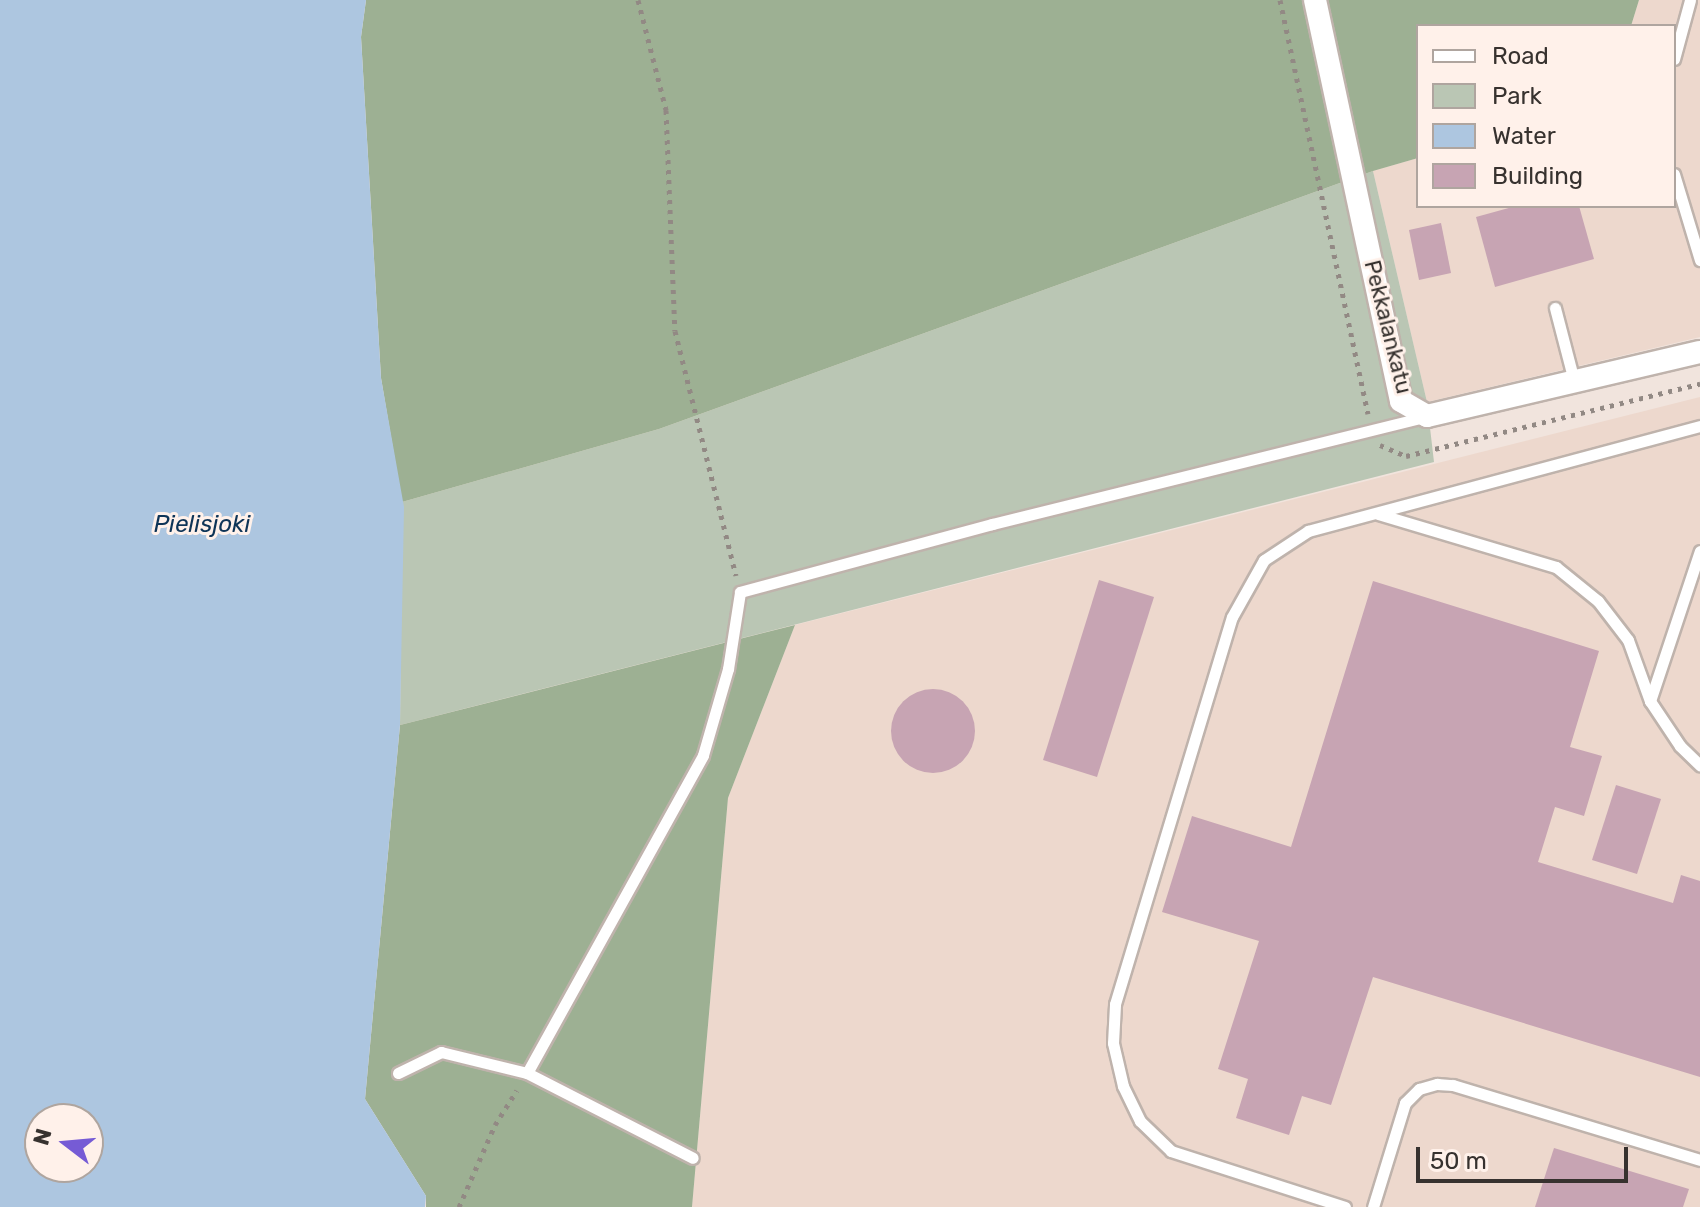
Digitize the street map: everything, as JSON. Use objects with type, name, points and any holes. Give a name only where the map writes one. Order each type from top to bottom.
[{"type":"street","name":"Pekkalankatu","points":[[1315,0],[1401,401],[1427,416],[1700,352]]},
{"type":"lane","points":[[1676,52],[1690,0]]},
{"type":"lane","points":[[1676,181],[1700,260]]},
{"type":"lane","points":[[1555,308],[1574,381]]},
{"type":"lane","points":[[527,1073],[703,755],[728,669],[740,592],[964,531],[1427,416]]},
{"type":"lane","points":[[1345,1207],[1171,1151],[1140,1121],[1123,1086],[1113,1043],[1115,1004],[1232,617],[1264,560],[1308,531],[1700,426]]},
{"type":"lane","points":[[1378,514],[1556,567],[1598,601],[1628,640],[1650,701],[1680,746],[1700,765]]},
{"type":"lane","points":[[1650,701],[1700,551]]},
{"type":"lane","points":[[398,1073],[441,1052],[527,1073],[693,1158]]},
{"type":"lane","points":[[1373,1207],[1405,1103],[1419,1089],[1437,1084],[1453,1085],[1700,1160]]},
{"type":"path","points":[[638,0],[666,110],[675,331],[740,592]]},
{"type":"path","points":[[1280,0],[1371,430],[1383,449],[1406,456],[1700,384]]},
{"type":"path","points":[[459,1207],[495,1125],[527,1073]]},
{"type":"shaded area","points":[[1639,0],[1700,0],[1700,337],[1427,402],[1373,171],[1416,159],[1416,208],[1676,208],[1676,24],[1632,24]]},
{"type":"shaded area","points":[[1700,397],[1700,1207],[692,1207],[728,798],[795,625]]},
{"type":"green space","points":[[366,0],[1639,0],[1632,24],[1416,24],[1416,159],[1373,171],[659,429],[402,502],[381,378],[361,37]]},
{"type":"green space","points":[[1373,171],[1427,402],[1434,462],[400,725],[402,502],[659,429]]},
{"type":"green space","points":[[795,625],[728,798],[692,1207],[426,1207],[426,1196],[365,1099],[400,725]]},
{"type":"water","name":"Pielisjoki","points":[[0,0],[366,0],[361,37],[381,378],[404,507],[400,725],[365,1099],[426,1196],[425,1207],[0,1207]]},
{"type":"building","points":[[1509,208],[1580,208],[1594,259],[1495,287],[1476,217]]},
{"type":"building","points":[[1441,223],[1451,273],[1419,280],[1409,230]]},
{"type":"building","points":[[1099,580],[1154,597],[1097,777],[1043,760]]},
{"type":"building","points":[[1373,581],[1599,651],[1570,747],[1602,756],[1584,816],[1555,807],[1538,862],[1673,903],[1681,875],[1700,881],[1700,1077],[1373,977],[1331,1105],[1302,1096],[1289,1135],[1236,1118],[1248,1079],[1218,1069],[1259,941],[1162,912],[1192,816],[1291,847]]},
{"type":"building","points":[[925,689],[941,689],[957,696],[968,707],[975,731],[972,747],[963,761],[941,773],[925,773],[909,766],[898,755],[891,739],[891,723],[898,707],[909,696]]},
{"type":"building","points":[[1616,785],[1661,799],[1637,874],[1592,860]]},
{"type":"building","points":[[1554,1148],[1689,1189],[1683,1207],[1535,1207]]}]
